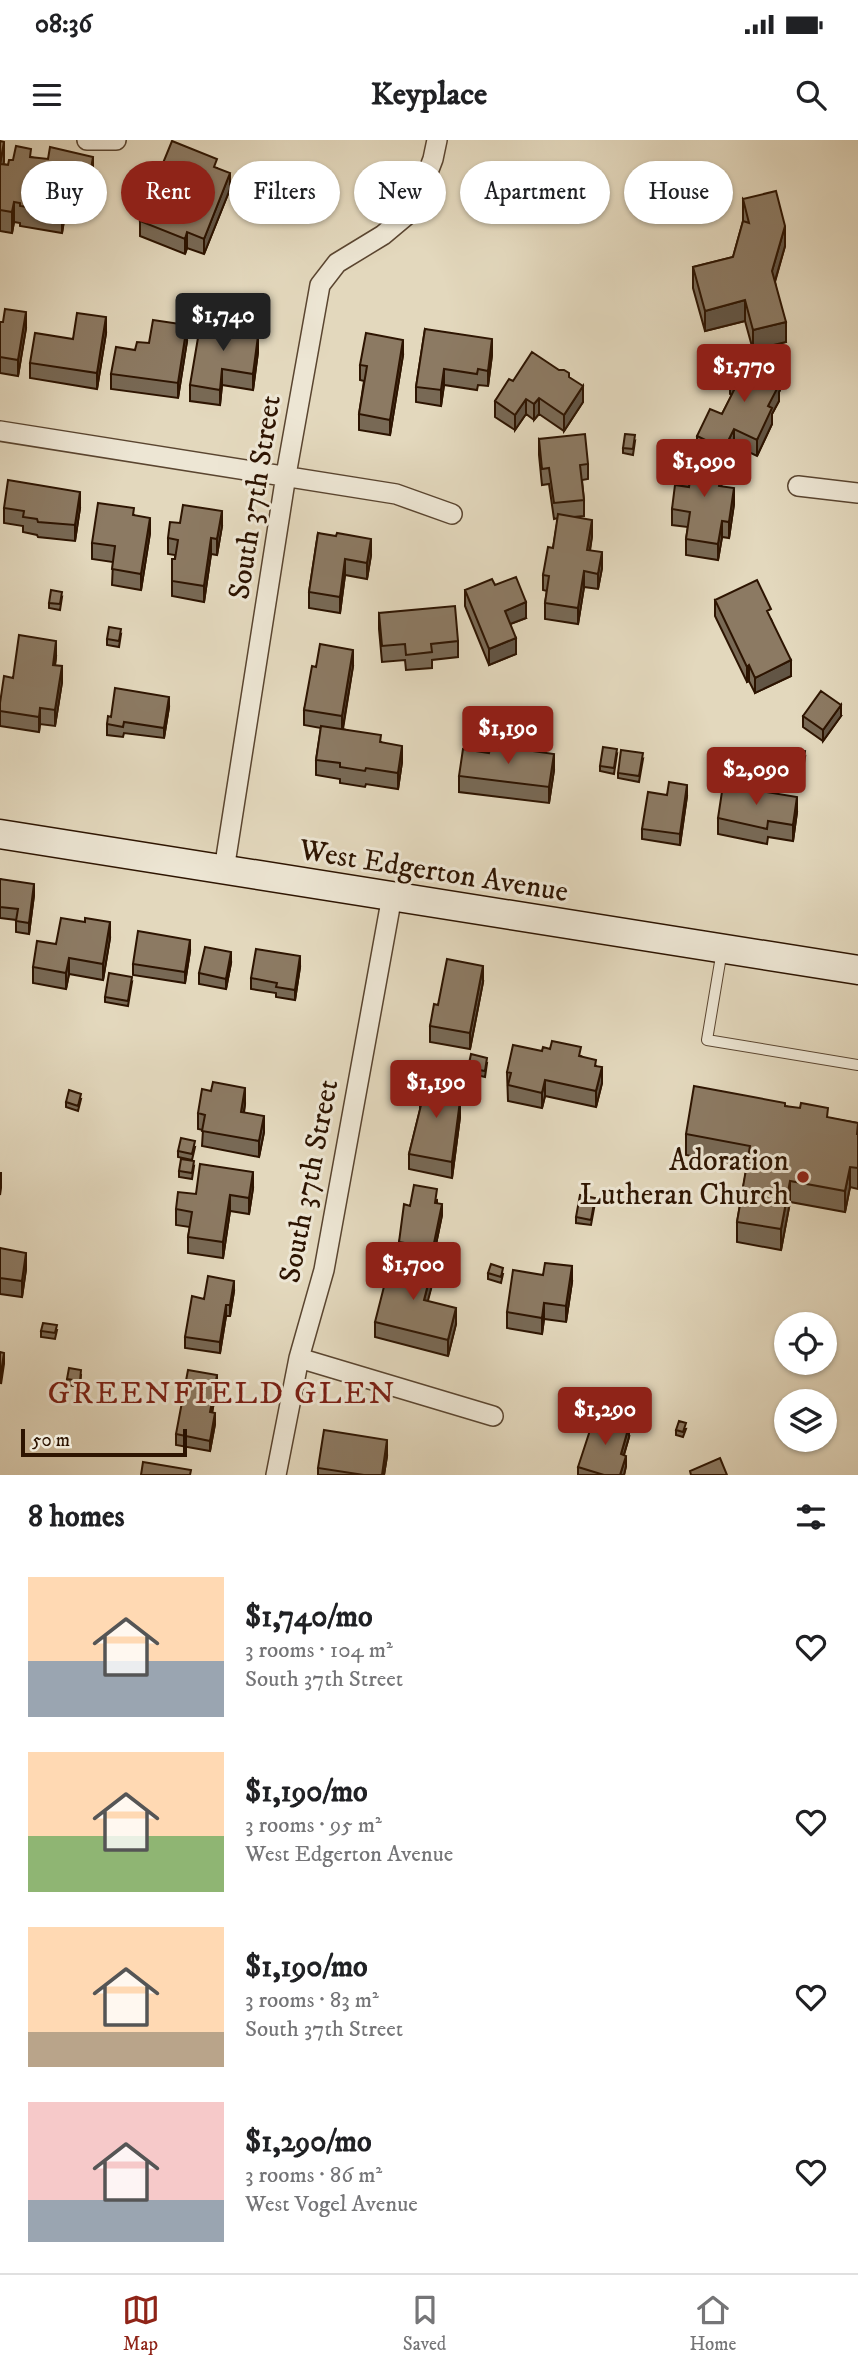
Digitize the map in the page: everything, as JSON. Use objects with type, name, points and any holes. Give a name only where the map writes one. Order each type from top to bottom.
[{"type":"street","points":[[87,140],[116,140]]},
{"type":"street","name":"South 37th Street","points":[[224,870],[286,475],[320,285],[337,263],[383,235],[414,209],[433,159],[437,140]]},
{"type":"street","points":[[0,431],[396,494],[452,514]]},
{"type":"street","points":[[798,486],[858,493]]},
{"type":"street","name":"West Edgerton Avenue","points":[[0,834],[858,970]]},
{"type":"street","name":"South 37th Street","points":[[276,1475],[299,1358],[324,1270],[392,896]]},
{"type":"street","points":[[299,1358],[493,1416]]},
{"type":"lane","points":[[722,949],[708,1041],[858,1065]]},
{"type":"building","points":[[0,141],[4,142],[0,164]]},
{"type":"building","points":[[172,141],[217,159],[215,164],[215,161],[164,161]]},
{"type":"building","points":[[16,146],[31,149],[30,157],[48,159],[50,147],[93,157],[92,161],[21,161],[21,206],[20,203],[14,202],[12,212],[0,210],[0,164],[8,165],[9,160],[13,160]]},
{"type":"building","points":[[215,167],[229,173],[215,211]]},
{"type":"building","points":[[776,191],[785,226],[772,271],[786,322],[753,330],[745,300],[705,311],[693,267],[733,257],[743,221],[749,223],[743,199]]},
{"type":"building","points":[[148,224],[210,224],[204,239],[187,232],[185,239]]},
{"type":"building","points":[[5,309],[26,312],[18,360],[0,357],[0,322],[3,322]]},
{"type":"building","points":[[77,313],[106,317],[97,373],[30,363],[35,333],[73,339]]},
{"type":"building","points":[[219,316],[241,319],[239,333],[258,336],[253,374],[222,369],[220,390],[190,385],[200,326],[218,329]]},
{"type":"building","points":[[153,320],[187,325],[178,383],[111,374],[116,347],[135,350],[137,342],[149,343]]},
{"type":"building","points":[[425,329],[492,339],[488,371],[478,369],[477,374],[444,369],[441,390],[416,387]]},
{"type":"building","points":[[366,333],[403,340],[390,420],[359,414],[367,366],[360,365]]},
{"type":"building","points":[[532,352],[559,370],[569,373],[569,377],[583,386],[564,415],[539,398],[534,404],[526,399],[515,415],[495,401],[509,379],[513,381]]},
{"type":"building","points":[[753,354],[783,369],[775,383],[779,385],[768,406],[772,408],[757,440],[734,429],[724,449],[697,436],[710,409],[722,414],[738,382],[730,379],[737,364],[746,369]]},
{"type":"building","points":[[585,434],[588,464],[580,465],[584,500],[554,503],[549,468],[542,469],[539,439]]},
{"type":"building","points":[[625,434],[635,435],[633,449],[623,448]]},
{"type":"building","points":[[685,456],[723,460],[719,486],[734,488],[729,522],[722,521],[718,544],[686,539],[690,512],[672,509],[675,485],[689,487],[691,474],[682,472]]},
{"type":"building","points":[[8,480],[80,492],[75,525],[38,522],[37,519],[23,517],[24,511],[4,508]]},
{"type":"building","points":[[98,503],[134,508],[133,515],[150,518],[141,574],[112,569],[115,546],[92,543]]},
{"type":"building","points":[[183,505],[222,511],[217,539],[211,538],[204,586],[172,581],[172,559],[175,559],[178,540],[168,538],[170,522],[180,523]]},
{"type":"building","points":[[558,514],[592,520],[587,550],[602,552],[598,574],[584,571],[578,608],[545,603],[549,576],[543,575],[548,547],[553,548]]},
{"type":"building","points":[[318,533],[336,536],[337,533],[371,539],[367,563],[345,559],[340,597],[309,592]]},
{"type":"building","points":[[516,577],[526,602],[505,611],[516,638],[489,649],[465,590],[492,579],[495,585]]},
{"type":"building","points":[[757,580],[771,609],[767,611],[791,660],[755,678],[715,600]]},
{"type":"building","points":[[51,590],[62,592],[60,604],[49,603]]},
{"type":"building","points":[[455,606],[458,641],[431,644],[432,652],[406,655],[405,644],[382,646],[379,613]]},
{"type":"building","points":[[109,627],[121,629],[119,641],[107,639]]},
{"type":"building","points":[[19,635],[56,641],[53,665],[62,666],[55,710],[40,708],[39,717],[0,711],[4,676],[13,678]]},
{"type":"building","points":[[320,644],[353,650],[342,716],[304,710],[312,666],[316,667]]},
{"type":"building","points":[[115,688],[169,697],[164,728],[124,722],[123,727],[107,724],[108,716],[111,717]]},
{"type":"building","points":[[821,691],[841,705],[823,730],[803,716]]},
{"type":"building","points":[[321,726],[381,735],[380,742],[402,746],[398,773],[366,768],[365,771],[340,767],[340,763],[316,760]]},
{"type":"building","points":[[491,745],[554,754],[549,787],[459,776],[463,749],[489,753]]},
{"type":"building","points":[[603,747],[617,749],[614,768],[600,766]]},
{"type":"building","points":[[790,749],[805,751],[802,770],[788,769]]},
{"type":"building","points":[[621,750],[643,753],[639,776],[618,773]]},
{"type":"building","points":[[669,782],[687,785],[680,834],[642,829],[648,792],[667,795]]},
{"type":"building","points":[[723,785],[797,797],[793,825],[768,821],[767,829],[718,818]]},
{"type":"building","points":[[0,879],[34,884],[29,923],[16,921],[18,909],[0,907]]},
{"type":"building","points":[[61,918],[110,922],[103,964],[69,958],[66,973],[33,967],[37,941],[56,944]]},
{"type":"building","points":[[138,931],[190,940],[185,972],[133,964]]},
{"type":"building","points":[[205,947],[231,952],[226,979],[199,973]]},
{"type":"building","points":[[256,949],[300,956],[295,990],[276,987],[277,983],[251,978]]},
{"type":"building","points":[[447,959],[483,966],[470,1033],[430,1026],[434,1004],[438,1005]]},
{"type":"building","points":[[109,973],[132,977],[128,1001],[105,997]]},
{"type":"building","points":[[552,1041],[581,1047],[579,1056],[596,1060],[595,1066],[602,1067],[596,1091],[545,1080],[542,1093],[508,1085],[511,1073],[507,1072],[513,1045],[542,1051],[543,1047],[550,1049]]},
{"type":"building","points":[[471,1054],[487,1058],[485,1071],[468,1068]]},
{"type":"building","points":[[424,1070],[449,1074],[444,1098],[460,1101],[452,1162],[409,1154],[423,1097],[420,1096]]},
{"type":"building","points":[[213,1082],[245,1088],[241,1112],[264,1116],[259,1141],[202,1131],[205,1115],[198,1113],[202,1089],[211,1091]]},
{"type":"building","name":"Adoration Lutheran Church","points":[[694,1086],[785,1103],[785,1106],[800,1108],[801,1103],[828,1108],[827,1117],[858,1123],[858,1168],[850,1167],[845,1191],[790,1181],[781,1229],[737,1222],[750,1146],[686,1134]]},
{"type":"building","points":[[69,1090],[81,1094],[78,1106],[66,1102]]},
{"type":"building","points":[[181,1138],[195,1141],[192,1154],[178,1151]]},
{"type":"building","points":[[181,1159],[194,1161],[192,1173],[179,1171]]},
{"type":"building","points":[[200,1164],[253,1172],[249,1198],[230,1195],[223,1242],[188,1237],[192,1212],[176,1209],[178,1192],[196,1194]]},
{"type":"building","points":[[414,1185],[437,1189],[435,1203],[442,1204],[433,1248],[399,1242],[404,1204],[410,1206]]},
{"type":"building","points":[[580,1195],[595,1198],[591,1220],[576,1217]]},
{"type":"building","points":[[0,1248],[26,1253],[22,1281],[0,1278]]},
{"type":"building","points":[[391,1259],[432,1269],[424,1300],[456,1308],[448,1340],[375,1322]]},
{"type":"building","points":[[545,1263],[572,1266],[566,1306],[544,1303],[542,1318],[507,1312],[513,1270],[543,1275]]},
{"type":"building","points":[[491,1264],[503,1268],[501,1277],[488,1273]]},
{"type":"building","points":[[208,1276],[234,1281],[230,1305],[226,1305],[220,1342],[185,1337],[192,1296],[204,1299]]},
{"type":"building","points":[[43,1323],[57,1325],[55,1333],[41,1331]]},
{"type":"building","points":[[0,1352],[4,1353],[1,1373],[0,1373]]},
{"type":"building","points":[[69,1368],[81,1370],[80,1381],[67,1379]]},
{"type":"building","points":[[188,1370],[217,1375],[210,1412],[215,1413],[210,1441],[176,1434]]},
{"type":"building","points":[[595,1415],[629,1426],[621,1454],[626,1456],[620,1475],[604,1475],[578,1467]]},
{"type":"building","points":[[679,1421],[686,1423],[683,1432],[676,1430]]},
{"type":"building","points":[[324,1430],[387,1440],[382,1475],[318,1468]]},
{"type":"building","points":[[720,1458],[727,1475],[691,1475],[690,1471]]},
{"type":"building","points":[[143,1462],[191,1470],[190,1475],[141,1475]]},
{"type":"place","name":"Adoration Lutheran Church","points":[[803,1177]]},
{"type":"district","name":"GREENFIELD GLEN","points":[[222,1392]]}]
